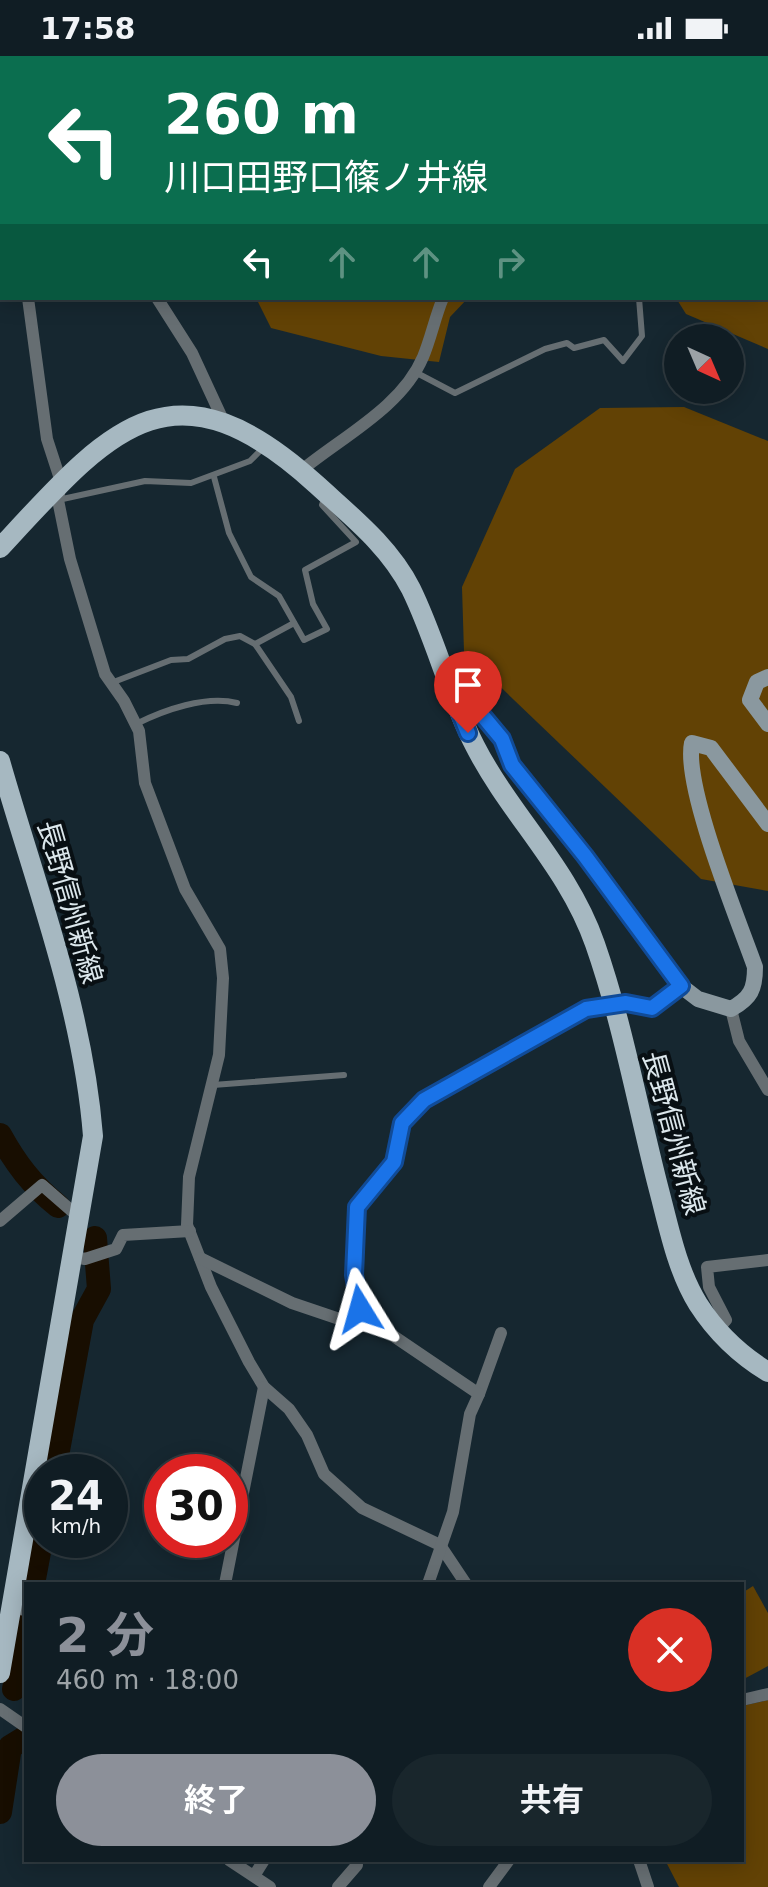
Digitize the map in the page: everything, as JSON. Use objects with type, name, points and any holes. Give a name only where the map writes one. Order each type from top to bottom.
[{"type":"main road","name":"長野信州新線","points":[[0,548],[122,430],[144,421],[191,415],[223,420],[302,470],[393,557],[412,591],[478,753],[557,865],[586,920],[603,968],[674,1247],[696,1302],[717,1330],[749,1360],[768,1372]]},
{"type":"main road","points":[[768,677],[757,682],[750,700],[768,724]]},
{"type":"main road","points":[[452,694],[477,709],[502,739],[512,765],[585,856],[681,986],[698,999],[731,1009],[743,1002],[755,988],[755,967],[712,846],[688,759],[692,743],[711,748],[768,824]]},
{"type":"main road","name":"長野信州新線","points":[[0,761],[61,970],[89,1081],[93,1136],[81,1219],[80,1258],[26,1582]]},
{"type":"main road","name":"長野信州新線","points":[[0,1673],[22,1609]]},
{"type":"street","points":[[28,300],[47,439],[60,491],[70,559],[105,674],[136,724],[145,783],[185,889],[220,949],[223,978],[219,1055],[189,1177],[190,1231],[234,1333],[264,1387],[289,1409],[307,1435],[324,1474],[362,1508],[440,1545],[465,1582]]},
{"type":"street","points":[[158,300],[192,353],[223,420]]},
{"type":"street","points":[[302,470],[373,417],[415,372],[442,300]]},
{"type":"street","points":[[479,1394],[360,1309],[354,1275],[357,1207],[394,1162],[402,1123],[424,1100],[586,1009],[626,1003],[652,1008],[681,986]]},
{"type":"street","points":[[731,1009],[739,1041],[768,1090]]},
{"type":"street","points":[[0,1221],[42,1185],[81,1219]]},
{"type":"street","points":[[80,1258],[116,1249],[123,1235],[190,1231]]},
{"type":"street","points":[[200,1258],[292,1303],[360,1326],[380,1326]]},
{"type":"street","points":[[717,1330],[726,1320],[709,1287],[707,1267],[768,1260]]},
{"type":"street","points":[[429,1582],[453,1512],[470,1414],[501,1333]]},
{"type":"street","points":[[225,1582],[264,1387]]},
{"type":"street","points":[[744,1700],[768,1694]]},
{"type":"street","points":[[0,1709],[24,1726]]},
{"type":"street","points":[[232,1862],[270,1887]]},
{"type":"street","points":[[254,1876],[263,1862]]},
{"type":"street","points":[[489,1887],[508,1862]]},
{"type":"street","points":[[640,1862],[648,1887]]},
{"type":"street","points":[[338,1887],[357,1865]]},
{"type":"lane","points":[[415,372],[455,393],[545,349],[567,343],[574,348],[604,340],[623,361],[642,336],[643,311],[640,300]]},
{"type":"lane","points":[[60,491],[145,481],[191,483],[214,477],[250,461],[265,446]]},
{"type":"lane","points":[[214,477],[229,533],[251,577],[279,596],[304,640],[327,629],[313,604],[305,570],[356,542],[322,505],[326,493]]},
{"type":"lane","points":[[255,644],[294,623]]},
{"type":"lane","points":[[111,683],[171,660],[188,659],[225,639],[240,636],[255,644],[291,697],[299,721]]},
{"type":"lane","points":[[136,724],[159,712],[187,706],[226,700],[237,703]]},
{"type":"lane","points":[[213,1085],[344,1075]]},
{"type":"shaded area","points":[[257,300],[466,300],[450,317],[439,362],[381,356],[271,328]]},
{"type":"shaded area","points":[[677,300],[768,300],[768,349],[744,339],[744,324],[709,324],[686,314]]},
{"type":"shaded area","points":[[684,407],[768,441],[768,891],[701,879],[464,652],[462,587],[515,469],[600,408]]},
{"type":"shaded area","points":[[753,1586],[768,1613],[768,1666],[744,1679],[744,1592]]},
{"type":"shaded area","points":[[768,1700],[768,1887],[679,1887],[666,1862],[744,1862],[744,1706]]},
{"type":"waterway","points":[[0,1135],[25,1174],[58,1206]]},
{"type":"waterway","points":[[57,1454],[82,1320],[99,1289],[95,1238]]},
{"type":"waterway","points":[[33,1582],[38,1558]]},
{"type":"waterway","points":[[14,1689],[24,1633]]},
{"type":"waterway","points":[[0,1812],[10,1747],[23,1739]]},
{"type":"route","points":[[360,1309],[354,1275],[357,1207],[375,1181],[394,1162],[402,1123],[424,1100],[586,1009],[626,1003],[652,1008],[681,986],[585,856],[512,765],[502,739],[477,709],[452,694],[468,733]]}]
